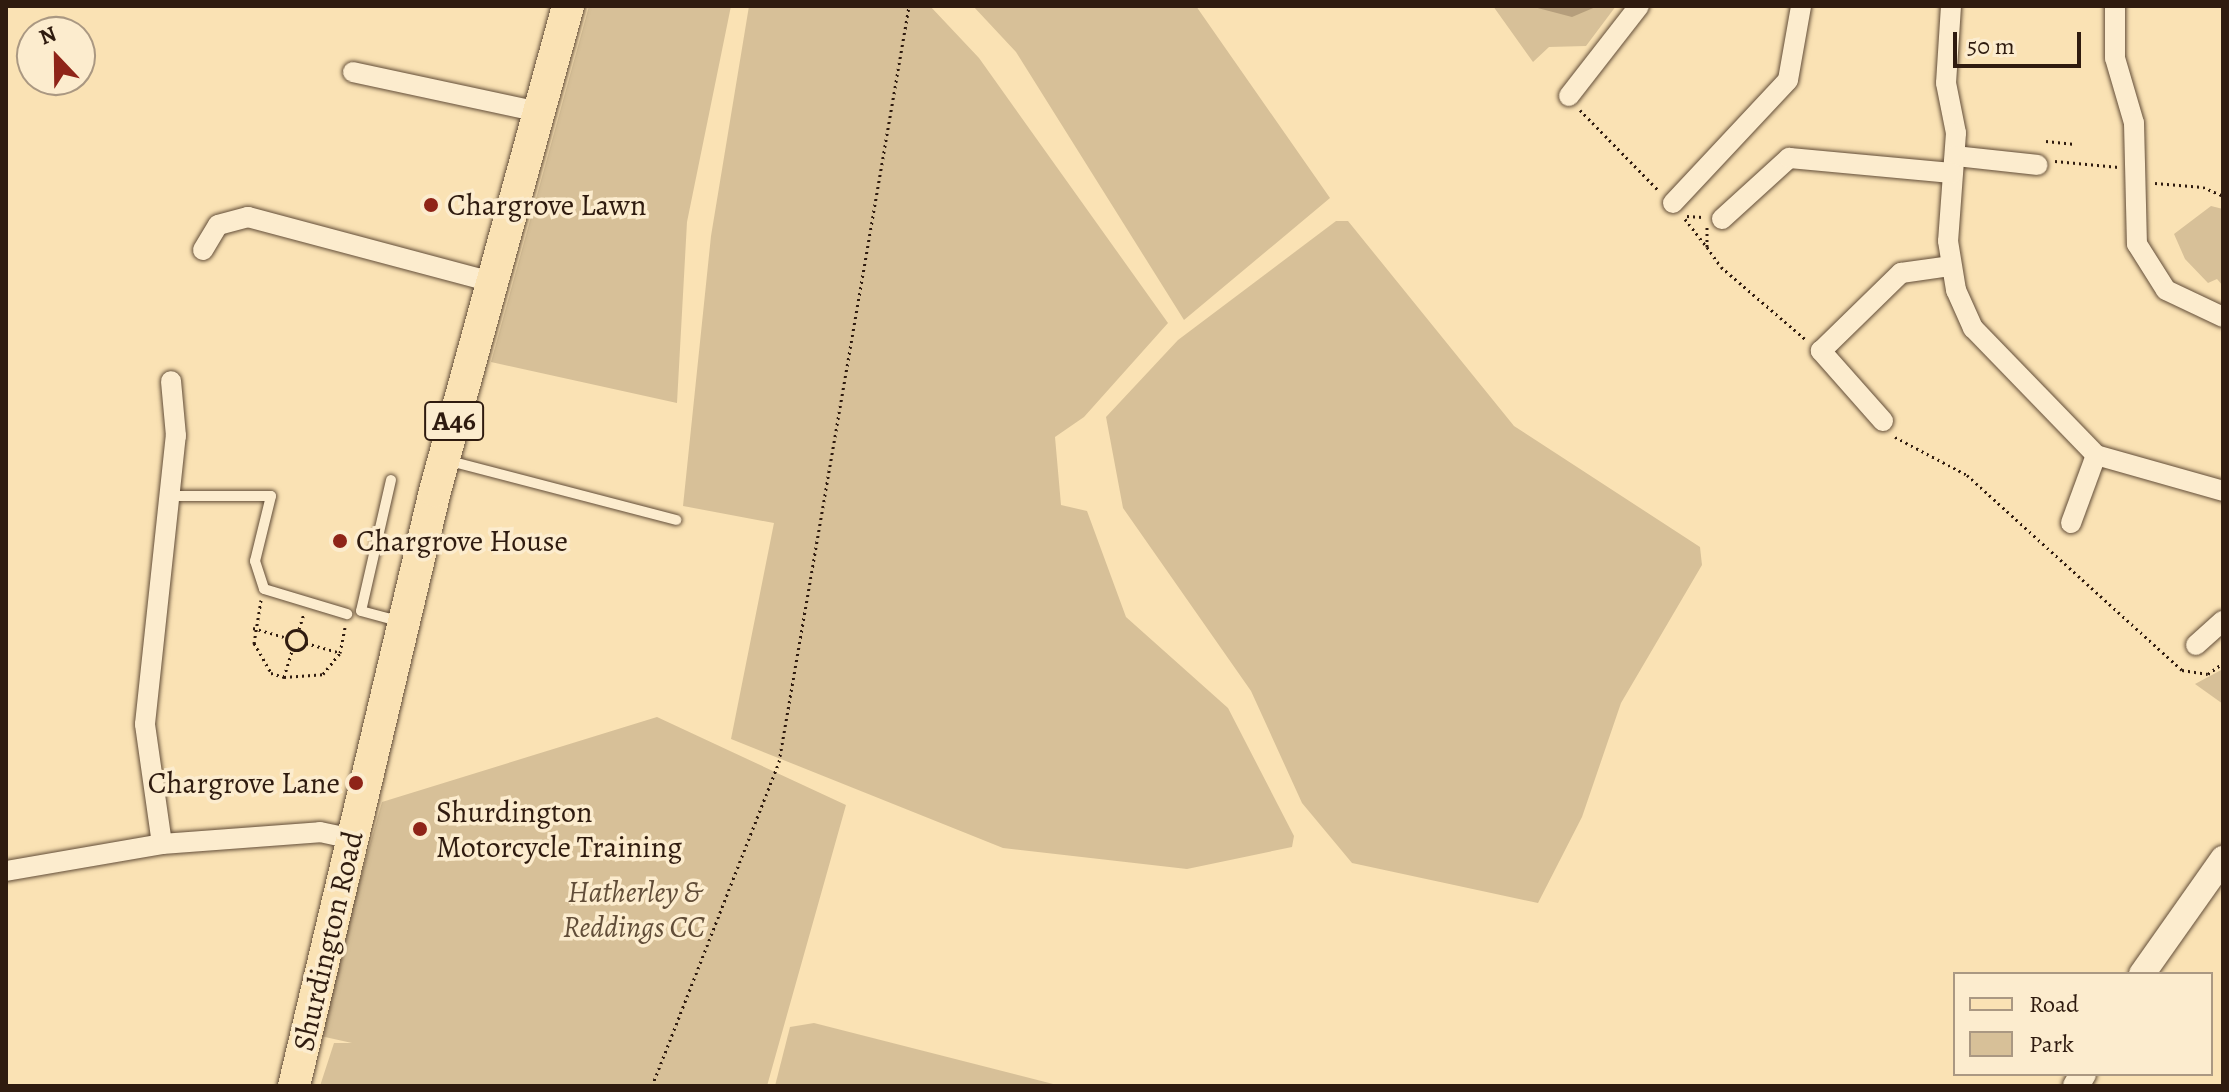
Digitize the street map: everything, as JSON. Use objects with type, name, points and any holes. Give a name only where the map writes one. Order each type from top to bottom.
[{"type":"main road","name":"Shurdington Road","points":[[294,1086],[444,460],[568,6]]},
{"type":"street","points":[[1569,96],[1639,6]]},
{"type":"street","points":[[1678,210],[1788,80],[1801,6]]},
{"type":"street","points":[[1951,6],[1946,83],[1954,165],[1950,266],[1985,345],[2096,455],[2223,491]]},
{"type":"street","points":[[2115,6],[2115,58],[2134,123],[2133,230],[2148,269],[2177,299],[2223,317]]},
{"type":"street","points":[[353,72],[539,112]]},
{"type":"street","points":[[1715,216],[1789,158],[2038,165]]},
{"type":"street","points":[[203,250],[218,225],[248,217],[492,282]]},
{"type":"street","points":[[1883,427],[1821,351],[1901,273],[1950,266]]},
{"type":"street","points":[[162,844],[145,724],[167,496],[176,436],[171,381]]},
{"type":"street","points":[[2071,523],[2096,455]]},
{"type":"street","points":[[2196,645],[2223,621]]},
{"type":"street","points":[[6,871],[162,844],[320,832],[352,839]]},
{"type":"street","points":[[2143,972],[2223,859]]},
{"type":"lane","points":[[444,460],[676,520]]},
{"type":"lane","points":[[391,480],[361,611],[404,623]]},
{"type":"lane","points":[[167,496],[271,496],[255,561],[264,589],[347,614]]},
{"type":"path","points":[[652,1086],[779,762],[909,6]]},
{"type":"path","points":[[1569,96],[1614,151],[1678,210],[1750,298],[1821,351]]},
{"type":"path","points":[[2046,141],[2075,144]]},
{"type":"path","points":[[2132,181],[2203,187],[2223,196]]},
{"type":"path","points":[[1678,210],[1715,216],[1707,247]]},
{"type":"path","points":[[1883,427],[1967,475],[2182,670],[2208,674],[2223,663]]},
{"type":"path","points":[[264,589],[253,628],[263,660],[284,677],[323,674],[340,653],[347,614]]},
{"type":"path","points":[[253,628],[285,637],[299,629],[306,643]]},
{"type":"path","points":[[284,677],[292,650],[285,637]]},
{"type":"path","points":[[292,650],[306,643],[340,653]]},
{"type":"green space","points":[[589,6],[731,6],[687,222],[677,403],[491,362]]},
{"type":"green space","points":[[749,6],[930,6],[979,58],[1168,323],[1084,417],[1055,437],[1061,505],[1087,511],[1126,617],[1228,708],[1294,836],[1292,847],[1187,869],[1003,848],[731,739],[774,523],[683,506],[711,236]]},
{"type":"green space","points":[[973,6],[1196,6],[1330,198],[1184,320],[1016,52]]},
{"type":"green space","points":[[1493,6],[1616,6],[1586,46],[1549,47],[1533,62]]},
{"type":"green space","points":[[2211,206],[2223,209],[2223,286],[2217,279],[2208,283],[2185,259],[2174,234]]},
{"type":"green space","points":[[1336,221],[1348,221],[1514,426],[1700,547],[1702,565],[1621,703],[1582,817],[1538,903],[1352,863],[1302,803],[1251,691],[1123,508],[1106,417],[1178,340]]},
{"type":"green space","points":[[2223,669],[2223,704],[2195,684]]},
{"type":"green space","name":"Hatherley & Reddings CC","points":[[657,717],[846,805],[767,1086],[320,1086],[334,1043],[352,1043],[316,1035],[382,802]]},
{"type":"green space","points":[[814,1023],[1061,1086],[775,1086],[790,1027]]},
{"type":"shaded area","points":[[1530,6],[1598,6],[1572,17]]},
{"type":"place","name":"Chargrove Lawn","points":[[431,205]]},
{"type":"place","name":"Chargrove House","points":[[340,541]]},
{"type":"place","name":"Chargrove Lane","points":[[356,783]]},
{"type":"place","name":"Shurdington Motorcycle Training","points":[[420,829]]}]
